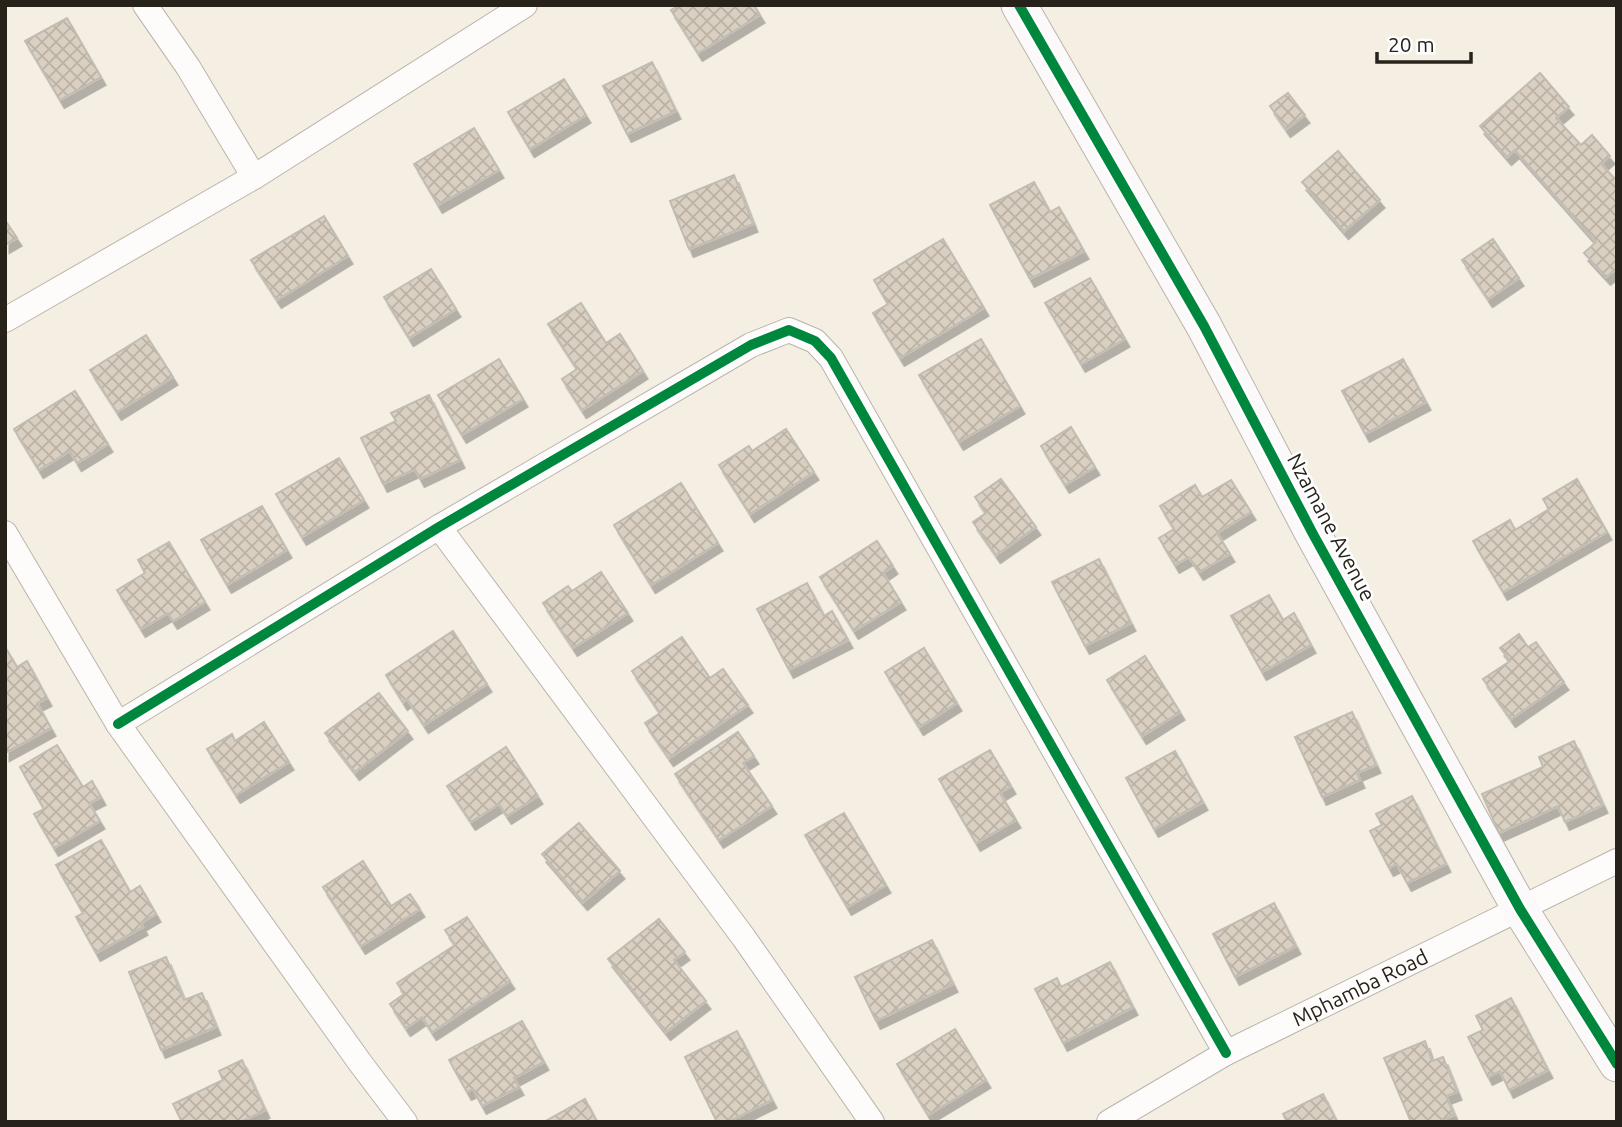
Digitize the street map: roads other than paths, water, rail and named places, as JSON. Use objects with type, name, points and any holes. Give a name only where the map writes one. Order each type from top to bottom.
[{"type":"street","points":[[145,5],[188,67],[254,177]]},
{"type":"street","points":[[5,320],[254,177],[525,5]]},
{"type":"street","name":"Nzamane Avenue","points":[[1019,5],[1204,326],[1313,534],[1520,909],[1617,1064]]},
{"type":"street","points":[[118,724],[439,527],[751,345],[789,330],[815,341],[831,358],[1226,1053]]},
{"type":"street","points":[[439,527],[744,938],[872,1122]]},
{"type":"street","points":[[5,533],[118,724],[405,1122]]},
{"type":"street","name":"Mphamba Road","points":[[1109,1122],[1226,1053],[1617,861]]}]
